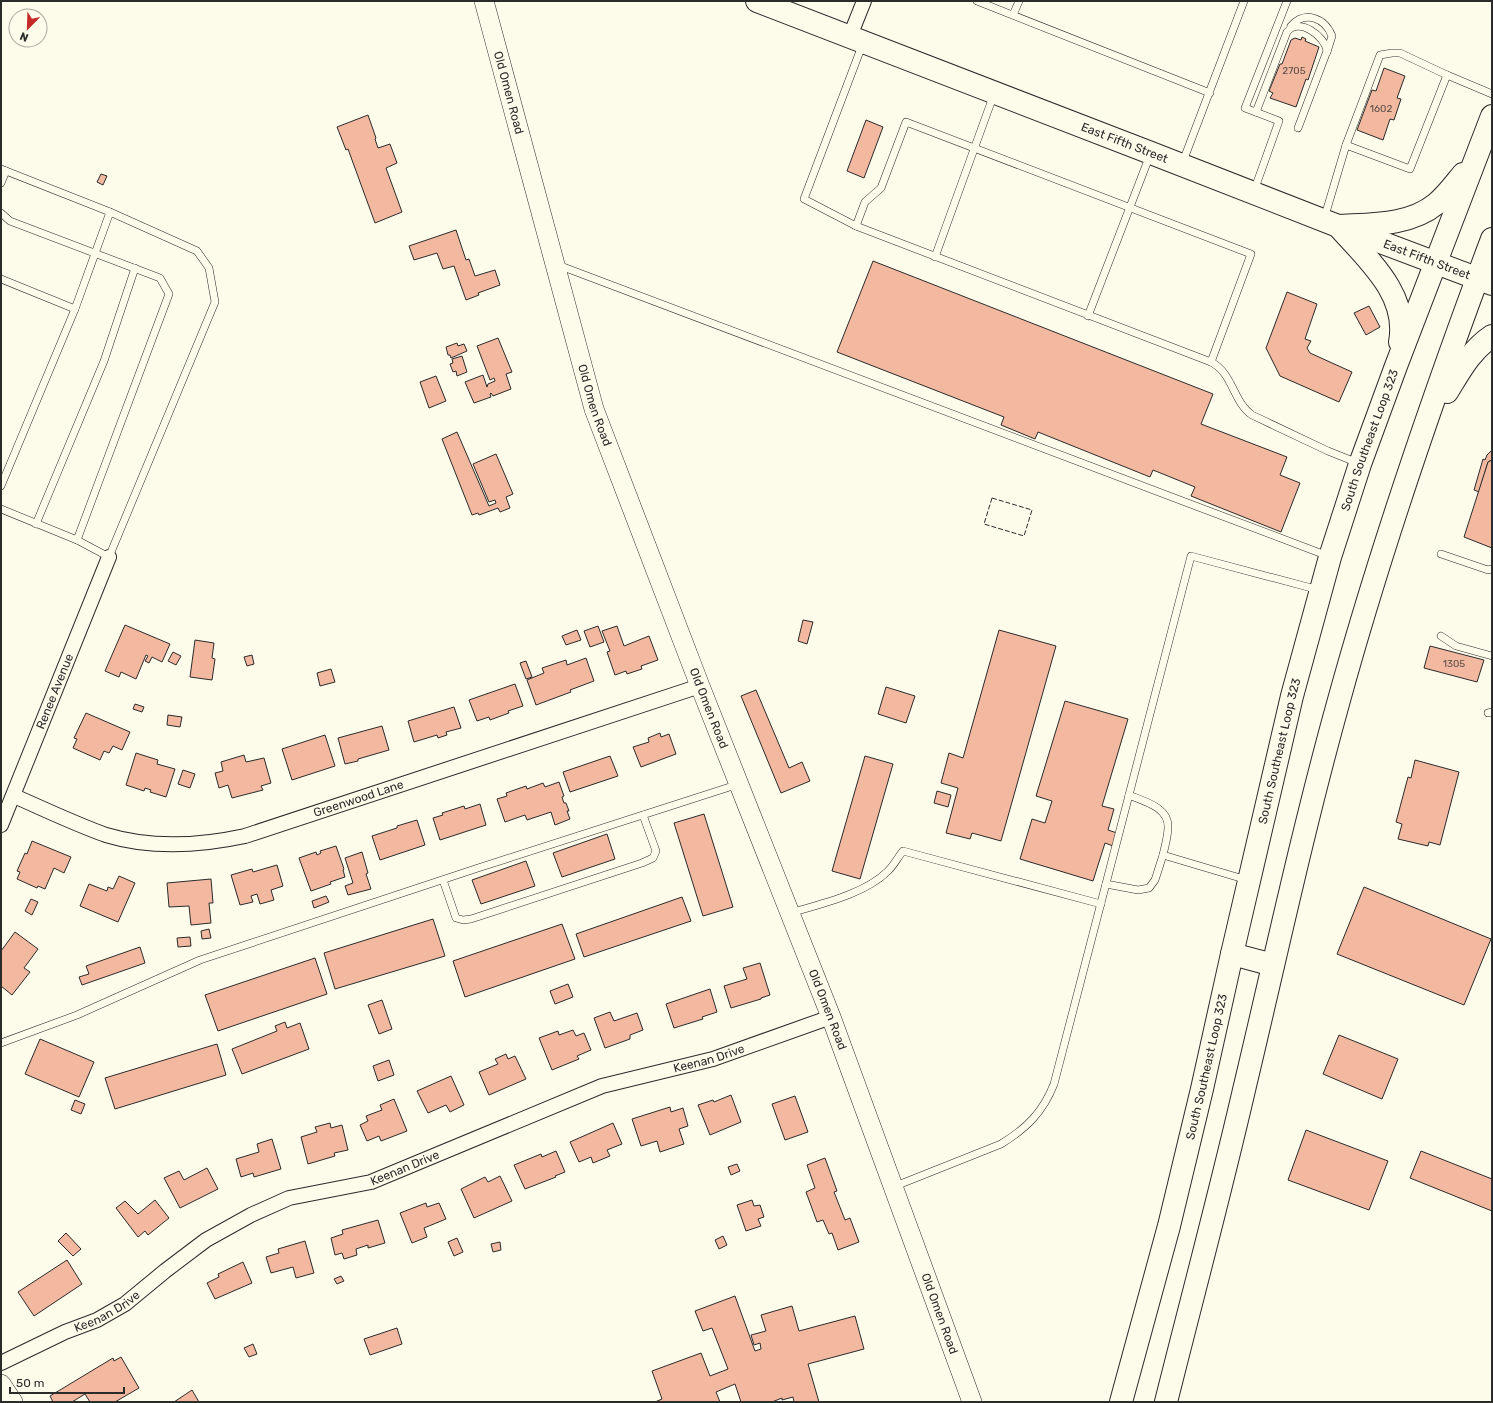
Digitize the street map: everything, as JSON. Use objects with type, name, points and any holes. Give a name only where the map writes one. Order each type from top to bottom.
[{"type":"main road","name":"East Fifth Street","points":[[757,1],[1151,152],[1331,224],[1485,281]]},
{"type":"main road","name":"South Southeast Loop 323","points":[[1121,1402],[1169,1226],[1292,696],[1330,557],[1360,464],[1396,366],[1492,116]]},
{"type":"main road","points":[[1331,224],[1388,223],[1412,217],[1424,212],[1434,206],[1445,196],[1476,158]]},
{"type":"main road","points":[[1331,224],[1384,279],[1396,300],[1400,312],[1401,335],[1396,366]]},
{"type":"main road","points":[[1166,1402],[1242,1101],[1302,842],[1338,702],[1378,566],[1427,423],[1485,281],[1492,240]]},
{"type":"main road","points":[[1427,423],[1469,357],[1484,341],[1492,336]]},
{"type":"main road","points":[[1232,954],[1273,965]]},
{"type":"street","name":"Old Omen Road","points":[[484,1],[594,410],[700,686],[831,1017],[969,1401]]},
{"type":"street","points":[[857,39],[864,1]]},
{"type":"street","name":"Renee Avenue","points":[[1,825],[14,796],[109,557]]},
{"type":"street","name":"Greenwood Lane","points":[[14,796],[107,835],[144,843],[181,846],[218,842],[245,836],[700,686]]},
{"type":"street","name":"Keenan Drive","points":[[1,1363],[65,1332],[96,1320],[125,1304],[206,1240],[251,1215],[289,1198],[371,1182],[602,1086],[713,1059],[831,1017]]},
{"type":"street","points":[[1,1384],[13,1402]]},
{"type":"lane","points":[[977,1],[1210,93]]},
{"type":"lane","points":[[1013,15],[1019,1]]},
{"type":"lane","points":[[1182,165],[1244,1]]},
{"type":"lane","points":[[1253,193],[1279,121],[1245,108],[1287,1]]},
{"type":"lane","points":[[1256,112],[1287,32],[1293,24],[1300,19],[1309,17],[1318,20],[1326,26],[1332,36],[1298,128]]},
{"type":"lane","points":[[1287,32],[1298,26],[1308,28],[1325,43],[1326,54]]},
{"type":"lane","points":[[857,39],[804,199],[856,226],[1211,362],[1224,371],[1242,406],[1252,415],[1328,451],[1360,464]]},
{"type":"lane","points":[[1331,224],[1346,145],[1380,55],[1400,53],[1492,94]]},
{"type":"lane","points":[[1346,145],[1410,169],[1447,75]]},
{"type":"lane","points":[[935,257],[994,92]]},
{"type":"lane","points":[[856,226],[865,202],[881,188],[906,122],[1130,207],[1251,254],[1211,362]]},
{"type":"lane","points":[[1088,316],[1151,152]]},
{"type":"lane","points":[[1,183],[3,170],[110,212],[197,251],[209,268],[214,302],[109,557],[77,540],[1,510]]},
{"type":"lane","points":[[1,486],[75,309],[110,212]]},
{"type":"lane","points":[[1,213],[10,221],[160,278],[169,294],[77,540]]},
{"type":"lane","points":[[554,264],[1330,557]]},
{"type":"lane","points":[[36,524],[104,361],[135,268]]},
{"type":"lane","points":[[1,279],[75,309]]},
{"type":"lane","points":[[1441,554],[1488,570],[1492,569]]},
{"type":"lane","points":[[893,1187],[1001,1144],[1028,1125],[1044,1106],[1054,1084],[1191,556],[1321,590]]},
{"type":"lane","points":[[1441,636],[1456,646],[1492,656]]},
{"type":"lane","points":[[1,1043],[77,1014],[200,960],[643,814],[739,784]]},
{"type":"lane","points":[[1106,884],[1138,890],[1149,888],[1156,880],[1163,855],[1169,826],[1165,815],[1154,805],[1129,795]]},
{"type":"lane","points":[[443,880],[456,918],[463,920],[486,914],[642,863],[653,858],[656,850],[643,814]]},
{"type":"lane","points":[[790,913],[838,899],[873,883],[888,871],[903,851],[1101,904]]},
{"type":"lane","points":[[1163,855],[1249,880]]},
{"type":"building","points":[[1302,37],[1306,39],[1305,41],[1319,47],[1308,80],[1306,79],[1296,107],[1270,98],[1273,93],[1269,91],[1280,64],[1282,64],[1291,40],[1295,38],[1301,40]]},
{"type":"building","points":[[1384,68],[1405,76],[1397,98],[1401,99],[1394,120],[1390,119],[1383,140],[1357,130],[1372,90],[1376,91]]},
{"type":"building","points":[[368,115],[378,148],[390,144],[397,163],[386,168],[402,212],[375,223],[348,149],[346,150],[337,127]]},
{"type":"building","points":[[866,120],[883,127],[864,178],[847,171]]},
{"type":"building","points":[[101,174],[107,176],[103,185],[97,182]]},
{"type":"building","points":[[456,230],[466,260],[469,259],[475,276],[495,270],[500,285],[478,293],[479,295],[466,300],[454,266],[443,269],[437,253],[414,260],[409,246]]},
{"type":"building","points":[[873,261],[1213,394],[1201,424],[1287,457],[1280,475],[1300,483],[1281,532],[1191,496],[1195,487],[1153,470],[1150,477],[1038,432],[1035,439],[1001,425],[1004,417],[837,352]]},
{"type":"building","points":[[1287,292],[1317,304],[1305,339],[1311,341],[1307,348],[1310,353],[1352,372],[1339,402],[1280,376],[1266,348]]},
{"type":"building","points":[[1369,306],[1380,327],[1366,335],[1354,313]]},
{"type":"building","points":[[498,338],[512,372],[506,374],[511,389],[493,396],[491,393],[491,397],[474,403],[465,382],[483,375],[487,387],[488,384],[495,381],[494,378],[490,380],[477,346]]},
{"type":"building","points":[[457,343],[458,346],[464,344],[467,351],[451,358],[450,355],[448,355],[446,347]]},
{"type":"building","points":[[462,356],[467,372],[457,376],[456,371],[453,372],[450,364],[453,363],[452,359]]},
{"type":"building","points":[[436,376],[446,401],[429,408],[420,382]]},
{"type":"building","points":[[457,432],[489,506],[496,503],[495,500],[489,502],[473,464],[496,454],[513,494],[506,497],[510,508],[500,512],[498,508],[479,515],[478,513],[472,515],[442,439]]},
{"type":"building","points":[[1492,450],[1492,460],[1488,462],[1479,492],[1474,490],[1483,459],[1485,460],[1487,455]]},
{"type":"building","points":[[1492,460],[1492,548],[1464,537],[1488,462]]},
{"type":"building","points":[[803,620],[813,622],[807,644],[798,641]]},
{"type":"building","points":[[125,625],[170,644],[162,662],[152,657],[149,663],[145,661],[148,656],[146,655],[136,679],[121,672],[119,677],[105,671]]},
{"type":"building","points":[[598,626],[604,642],[590,647],[584,631]]},
{"type":"building","points":[[617,626],[624,646],[649,636],[658,660],[641,666],[642,669],[627,674],[626,671],[615,675],[607,652],[610,651],[602,631]]},
{"type":"building","points":[[577,630],[581,640],[566,645],[562,636]]},
{"type":"building","points":[[999,630],[1056,646],[1001,841],[972,833],[970,839],[946,833],[958,788],[941,783],[949,753],[963,758]]},
{"type":"building","points":[[195,640],[214,643],[212,658],[215,659],[212,680],[190,677]]},
{"type":"building","points":[[1430,646],[1484,660],[1477,682],[1424,668]]},
{"type":"building","points":[[173,652],[181,656],[176,665],[168,661]]},
{"type":"building","points":[[252,655],[254,664],[247,666],[244,657]]},
{"type":"building","points":[[586,658],[594,681],[570,690],[571,692],[536,705],[527,680],[544,673],[542,668],[566,660],[567,665]]},
{"type":"building","points":[[526,661],[532,677],[526,679],[520,663]]},
{"type":"building","points":[[331,669],[335,682],[320,686],[317,673]]},
{"type":"building","points":[[515,684],[523,706],[508,711],[509,713],[490,720],[489,717],[477,721],[469,700]]},
{"type":"building","points":[[886,687],[915,696],[906,723],[878,714]]},
{"type":"building","points":[[756,690],[789,768],[802,762],[810,781],[781,793],[741,696]]},
{"type":"building","points":[[1065,701],[1128,719],[1102,806],[1114,809],[1108,830],[1117,833],[1113,846],[1105,843],[1093,881],[1020,859],[1032,819],[1045,823],[1052,801],[1036,796]]},
{"type":"building","points":[[135,704],[144,707],[142,712],[133,709]]},
{"type":"building","points":[[454,707],[461,728],[446,732],[447,735],[438,738],[437,735],[414,742],[408,721]]},
{"type":"building","points":[[86,713],[130,732],[122,750],[113,746],[109,753],[104,751],[100,760],[73,748],[77,739],[74,738]]},
{"type":"building","points":[[168,715],[182,717],[180,727],[167,725]]},
{"type":"building","points":[[382,726],[389,750],[345,764],[338,738]]},
{"type":"building","points":[[660,733],[661,737],[669,734],[676,754],[641,767],[633,747],[649,742],[648,738]]},
{"type":"building","points":[[325,735],[335,766],[292,780],[282,749]]},
{"type":"building","points":[[136,753],[158,760],[157,764],[175,769],[166,797],[150,792],[151,790],[145,788],[144,791],[126,785]]},
{"type":"building","points":[[244,755],[246,762],[264,758],[271,783],[261,786],[263,790],[232,798],[228,785],[219,788],[215,773],[223,771],[221,762]]},
{"type":"building","points":[[610,756],[618,776],[570,792],[563,772]]},
{"type":"building","points":[[865,756],[893,764],[860,879],[832,871]]},
{"type":"building","points":[[1415,760],[1459,772],[1440,845],[1429,842],[1428,846],[1398,839],[1402,824],[1396,822],[1408,777],[1411,778]]},
{"type":"building","points":[[183,770],[195,774],[190,788],[178,784]]},
{"type":"building","points":[[559,782],[564,796],[562,797],[569,811],[567,811],[570,819],[555,825],[551,812],[527,820],[525,815],[505,822],[497,799],[507,796],[506,793],[526,786],[527,789],[543,783],[545,787]]},
{"type":"building","points":[[937,791],[951,795],[948,807],[934,803]]},
{"type":"building","points":[[480,804],[486,825],[440,840],[433,818],[443,815],[442,813],[464,806],[465,809]]},
{"type":"building","points":[[704,814],[733,907],[703,916],[674,823]]},
{"type":"building","points":[[417,820],[425,845],[380,860],[372,836]]},
{"type":"building","points":[[607,834],[615,859],[562,877],[553,853]]},
{"type":"building","points":[[32,841],[71,857],[64,873],[54,868],[45,889],[38,886],[37,888],[17,879],[20,872],[17,871],[25,853],[27,854]]},
{"type":"building","points":[[336,846],[344,869],[345,877],[311,891],[299,858],[316,852],[317,855],[321,853],[320,851]]},
{"type":"building","points":[[362,852],[368,873],[366,874],[371,889],[348,895],[345,886],[353,883],[345,858]]},
{"type":"building","points":[[526,861],[535,886],[481,904],[472,880]]},
{"type":"building","points":[[277,865],[283,886],[271,890],[274,900],[260,904],[257,894],[251,896],[253,902],[240,905],[231,875],[252,869],[253,872]]},
{"type":"building","points":[[119,876],[135,883],[118,922],[80,906],[89,884],[107,891],[108,887],[113,889]]},
{"type":"building","points":[[211,879],[213,903],[209,903],[211,923],[191,925],[189,906],[169,907],[167,883]]},
{"type":"building","points":[[1364,887],[1491,939],[1464,1005],[1337,954]]},
{"type":"building","points":[[326,896],[329,902],[314,908],[312,901]]},
{"type":"building","points":[[682,897],[691,921],[584,957],[576,934]]},
{"type":"building","points":[[31,899],[38,902],[32,915],[25,911]]},
{"type":"building","points":[[433,919],[445,956],[335,989],[324,953]]},
{"type":"building","points":[[562,924],[575,959],[465,997],[453,961]]},
{"type":"building","points":[[209,929],[211,938],[202,939],[201,931]]},
{"type":"building","points":[[15,932],[38,949],[24,968],[30,972],[12,995],[1,986],[1,951]]},
{"type":"building","points":[[190,937],[191,946],[178,947],[177,938]]},
{"type":"building","points":[[140,947],[145,963],[82,985],[79,977],[89,974],[86,966]]},
{"type":"building","points":[[315,958],[327,994],[218,1031],[205,995]]},
{"type":"building","points":[[760,963],[770,995],[731,1008],[724,986],[747,979],[743,968]]},
{"type":"building","points":[[568,984],[573,997],[555,1004],[550,991]]},
{"type":"building","points":[[710,989],[717,1012],[702,1017],[703,1019],[674,1028],[666,1004]]},
{"type":"building","points":[[382,1000],[392,1029],[379,1034],[368,1005]]},
{"type":"building","points":[[610,1012],[614,1021],[637,1013],[643,1030],[630,1035],[630,1039],[605,1048],[594,1018]]},
{"type":"building","points":[[285,1022],[287,1028],[300,1023],[309,1049],[242,1074],[232,1049],[277,1031],[275,1026]]},
{"type":"building","points":[[573,1030],[576,1036],[584,1033],[591,1050],[577,1056],[579,1059],[552,1070],[539,1038],[558,1031],[559,1035]]},
{"type":"building","points":[[1339,1035],[1398,1059],[1382,1099],[1323,1074]]},
{"type":"building","points":[[40,1039],[94,1062],[79,1097],[25,1074]]},
{"type":"building","points":[[217,1044],[226,1075],[115,1109],[105,1078]]},
{"type":"building","points":[[506,1054],[508,1059],[515,1056],[526,1079],[489,1095],[479,1072],[498,1064],[495,1059]]},
{"type":"building","points":[[389,1060],[394,1075],[378,1081],[373,1066]]},
{"type":"building","points":[[451,1076],[464,1105],[450,1112],[446,1105],[428,1113],[417,1091]]},
{"type":"building","points":[[731,1095],[741,1122],[710,1135],[698,1105],[713,1100],[714,1102]]},
{"type":"building","points":[[795,1096],[808,1132],[785,1140],[772,1104]]},
{"type":"building","points":[[394,1099],[407,1131],[381,1141],[379,1136],[367,1141],[360,1125],[368,1121],[366,1116],[382,1110],[380,1105]]},
{"type":"building","points":[[75,1100],[85,1104],[81,1114],[71,1110]]},
{"type":"building","points":[[670,1107],[671,1112],[683,1108],[688,1126],[679,1129],[684,1144],[660,1152],[657,1141],[641,1146],[632,1119]]},
{"type":"building","points":[[330,1123],[331,1128],[342,1125],[348,1150],[334,1153],[335,1156],[308,1164],[301,1137],[317,1132],[315,1127]]},
{"type":"building","points":[[613,1123],[622,1144],[607,1150],[610,1156],[593,1163],[591,1157],[579,1162],[570,1142]]},
{"type":"building","points":[[1306,1130],[1388,1161],[1369,1210],[1288,1180]]},
{"type":"building","points":[[272,1139],[281,1169],[254,1177],[253,1173],[241,1177],[236,1159],[259,1152],[257,1144]]},
{"type":"building","points":[[556,1151],[565,1172],[525,1189],[514,1165],[541,1154],[542,1157]]},
{"type":"building","points":[[1421,1151],[1492,1179],[1492,1211],[1410,1178]]},
{"type":"building","points":[[825,1158],[837,1191],[834,1192],[845,1220],[850,1218],[859,1242],[838,1250],[832,1233],[829,1234],[823,1220],[817,1222],[806,1192],[815,1188],[807,1165]]},
{"type":"building","points":[[737,1164],[740,1171],[731,1175],[728,1167]]},
{"type":"building","points":[[207,1168],[218,1189],[180,1208],[164,1178],[179,1171],[184,1180]]},
{"type":"building","points":[[500,1176],[512,1201],[474,1218],[461,1189],[485,1177],[488,1182]]},
{"type":"building","points":[[155,1200],[169,1218],[148,1235],[145,1231],[138,1237],[116,1208],[125,1201],[138,1214]]},
{"type":"building","points":[[752,1200],[754,1206],[760,1205],[764,1217],[758,1219],[761,1226],[746,1231],[737,1205]]},
{"type":"building","points":[[426,1203],[427,1207],[439,1203],[446,1219],[424,1228],[427,1237],[412,1243],[400,1213]]},
{"type":"building","points":[[378,1220],[385,1243],[368,1248],[368,1245],[356,1249],[357,1255],[344,1259],[342,1253],[335,1255],[331,1238],[343,1234],[342,1230]]},
{"type":"building","points":[[66,1233],[81,1249],[73,1256],[58,1241]]},
{"type":"building","points":[[723,1236],[727,1245],[719,1249],[715,1240]]},
{"type":"building","points":[[457,1238],[463,1252],[454,1256],[448,1242]]},
{"type":"building","points":[[305,1241],[314,1273],[296,1278],[293,1267],[271,1273],[266,1257],[279,1253],[278,1249]]},
{"type":"building","points":[[500,1242],[501,1250],[493,1252],[491,1244]]},
{"type":"building","points":[[67,1260],[82,1284],[34,1316],[18,1292]]},
{"type":"building","points":[[243,1262],[252,1283],[215,1299],[207,1283],[219,1277],[218,1274]]},
{"type":"building","points":[[341,1276],[344,1281],[337,1284],[334,1279]]},
{"type":"building","points":[[735,1296],[755,1351],[761,1349],[760,1343],[754,1345],[751,1335],[766,1331],[761,1315],[792,1306],[799,1331],[855,1316],[864,1349],[808,1364],[819,1402],[794,1402],[793,1397],[782,1400],[782,1398],[772,1402],[741,1402],[735,1384],[716,1392],[720,1402],[655,1402],[662,1399],[652,1371],[701,1353],[710,1376],[728,1369],[712,1328],[703,1331],[695,1311]]},
{"type":"building","points":[[397,1328],[402,1344],[370,1355],[364,1339]]},
{"type":"building","points":[[253,1344],[257,1354],[249,1357],[244,1348]]},
{"type":"building","points":[[121,1357],[139,1388],[115,1402],[90,1402],[85,1394],[72,1402],[53,1402],[50,1396],[113,1358],[114,1361]]},
{"type":"building","points":[[192,1390],[199,1402],[174,1402]]},
{"type":"fence","points":[[992,498],[1032,510],[1024,536],[984,524],[992,498]]}]
